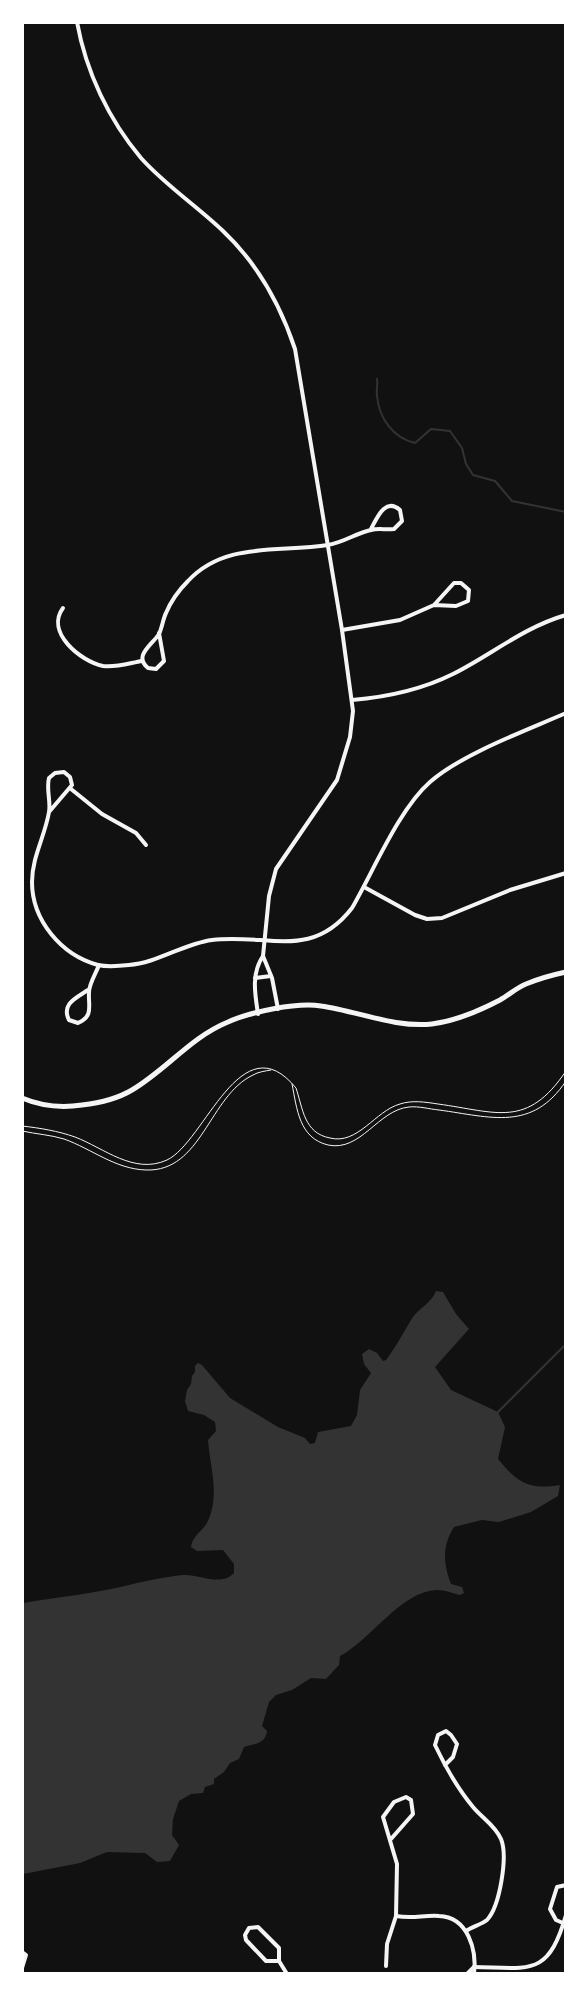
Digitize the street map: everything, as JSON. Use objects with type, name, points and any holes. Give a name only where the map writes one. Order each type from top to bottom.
[{"type":"street","points":[[77,22],[82,46],[98,90],[124,136],[142,159],[242,250],[254,265],[286,322],[295,349],[352,700],[350,737],[338,780],[276,869],[269,896],[263,956],[272,976],[278,1010]]},
{"type":"street","points":[[160,633],[164,661],[161,666],[152,670],[142,661],[142,656],[160,633],[166,612],[182,588],[197,573],[215,560],[234,553],[267,549],[298,550],[327,545],[352,539],[371,529],[387,530],[400,526],[403,517],[400,510],[397,507],[386,507],[380,512],[371,529]]},
{"type":"street","points":[[342,630],[400,620],[434,605],[463,604],[468,601],[469,590],[461,583],[454,583],[434,605]]},
{"type":"street","points":[[63,608],[57,622],[59,633],[66,642],[90,661],[104,666],[142,661]]},
{"type":"street","points":[[352,700],[403,693],[440,680],[527,630],[566,615]]},
{"type":"street","points":[[49,812],[71,789],[72,781],[67,774],[59,772],[51,775],[48,782],[49,812],[33,869],[33,898],[38,914],[46,928],[67,949],[99,965],[142,963],[209,940],[236,937],[288,942],[317,937],[343,920],[411,805],[429,783],[453,765],[566,713]]},
{"type":"street","points":[[71,789],[102,814],[136,833],[146,845]]},
{"type":"street","points":[[364,887],[415,915],[427,919],[442,918],[510,890],[566,873]]},
{"type":"street","points":[[258,1014],[255,978],[257,965],[263,956]]},
{"type":"street","points":[[88,990],[70,1002],[66,1013],[69,1020],[78,1023],[85,1020],[90,1012],[88,990],[99,965]]},
{"type":"street","points":[[22,1098],[51,1106],[74,1106],[99,1103],[117,1097],[132,1090],[210,1030],[229,1021],[258,1014],[319,1006],[398,1022],[432,1024],[466,1016],[501,999],[524,985],[566,972]]},
{"type":"street","points":[[255,978],[272,976]]},
{"type":"street","points":[[445,1765],[453,1757],[457,1744],[452,1735],[446,1731],[438,1735],[435,1745],[445,1765],[473,1807],[494,1826],[501,1839],[504,1853],[499,1886],[487,1920],[466,1931]]},
{"type":"street","points":[[386,1966],[387,1944],[396,1916],[397,1864],[391,1838],[383,1817],[394,1802],[406,1797],[411,1800],[413,1814],[391,1838]]},
{"type":"street","points":[[563,1923],[556,1920],[550,1909],[557,1887],[566,1885]]},
{"type":"street","points":[[467,1974],[474,1967],[523,1968],[538,1965],[553,1950],[566,1915]]},
{"type":"street","points":[[396,1916],[416,1918],[447,1917],[466,1931],[473,1948],[474,1974]]},
{"type":"street","points":[[279,1961],[266,1961],[250,1945],[245,1935],[249,1928],[258,1927],[279,1948],[279,1961],[287,1974]]},
{"type":"street","points":[[22,1952],[26,1955],[22,1968]]},
{"type":"street","points":[[474,1967],[478,1974]]},
{"type":"path","points":[[22,1131],[64,1140],[132,1169],[159,1169],[175,1163],[185,1154],[219,1107],[242,1082],[254,1074],[272,1070]]},
{"type":"path","points":[[22,1126],[55,1131],[73,1137],[131,1163],[155,1164],[170,1158],[186,1146],[212,1106],[232,1084],[253,1071],[272,1070],[292,1084],[296,1088],[309,1126],[324,1137],[339,1139],[354,1134],[389,1108],[408,1102],[498,1113],[522,1111],[543,1099],[566,1071]]},
{"type":"path","points":[[292,1084],[297,1113],[306,1131],[321,1142],[337,1146],[354,1141],[389,1114],[408,1107],[501,1118],[522,1117],[549,1103],[566,1081]]},
{"type":"shaded area","points":[[436,1291],[443,1292],[456,1314],[469,1329],[435,1367],[451,1390],[498,1412],[505,1427],[498,1459],[505,1467],[524,1483],[540,1486],[560,1485],[558,1496],[531,1512],[499,1522],[482,1520],[454,1527],[447,1541],[446,1569],[451,1584],[462,1587],[464,1593],[460,1595],[437,1590],[424,1592],[411,1598],[352,1649],[340,1656],[339,1665],[326,1679],[311,1678],[292,1690],[276,1695],[269,1702],[262,1726],[267,1731],[264,1739],[259,1743],[244,1747],[239,1759],[230,1763],[224,1772],[214,1779],[214,1784],[205,1787],[203,1793],[191,1794],[179,1801],[173,1819],[172,1835],[179,1845],[170,1861],[157,1862],[145,1853],[107,1852],[80,1863],[23,1874],[23,1603],[183,1575],[217,1580],[229,1577],[234,1573],[234,1564],[223,1550],[197,1551],[191,1547],[193,1540],[208,1521],[212,1511],[214,1491],[208,1440],[216,1431],[215,1422],[204,1415],[188,1411],[185,1401],[187,1390],[195,1372],[195,1366],[198,1363],[202,1365],[230,1398],[278,1427],[305,1438],[310,1444],[315,1443],[318,1432],[351,1426],[357,1415],[360,1390],[371,1373],[364,1364],[362,1354],[369,1349],[377,1353],[383,1361],[386,1360],[414,1316],[431,1299]]},
{"type":"waterway","points":[[377,379],[377,396],[381,412],[388,426],[400,437],[415,443],[431,429],[450,431],[462,448],[466,464],[473,475],[495,481],[512,501],[566,512]]},
{"type":"waterway","points":[[497,1413],[566,1344]]}]
